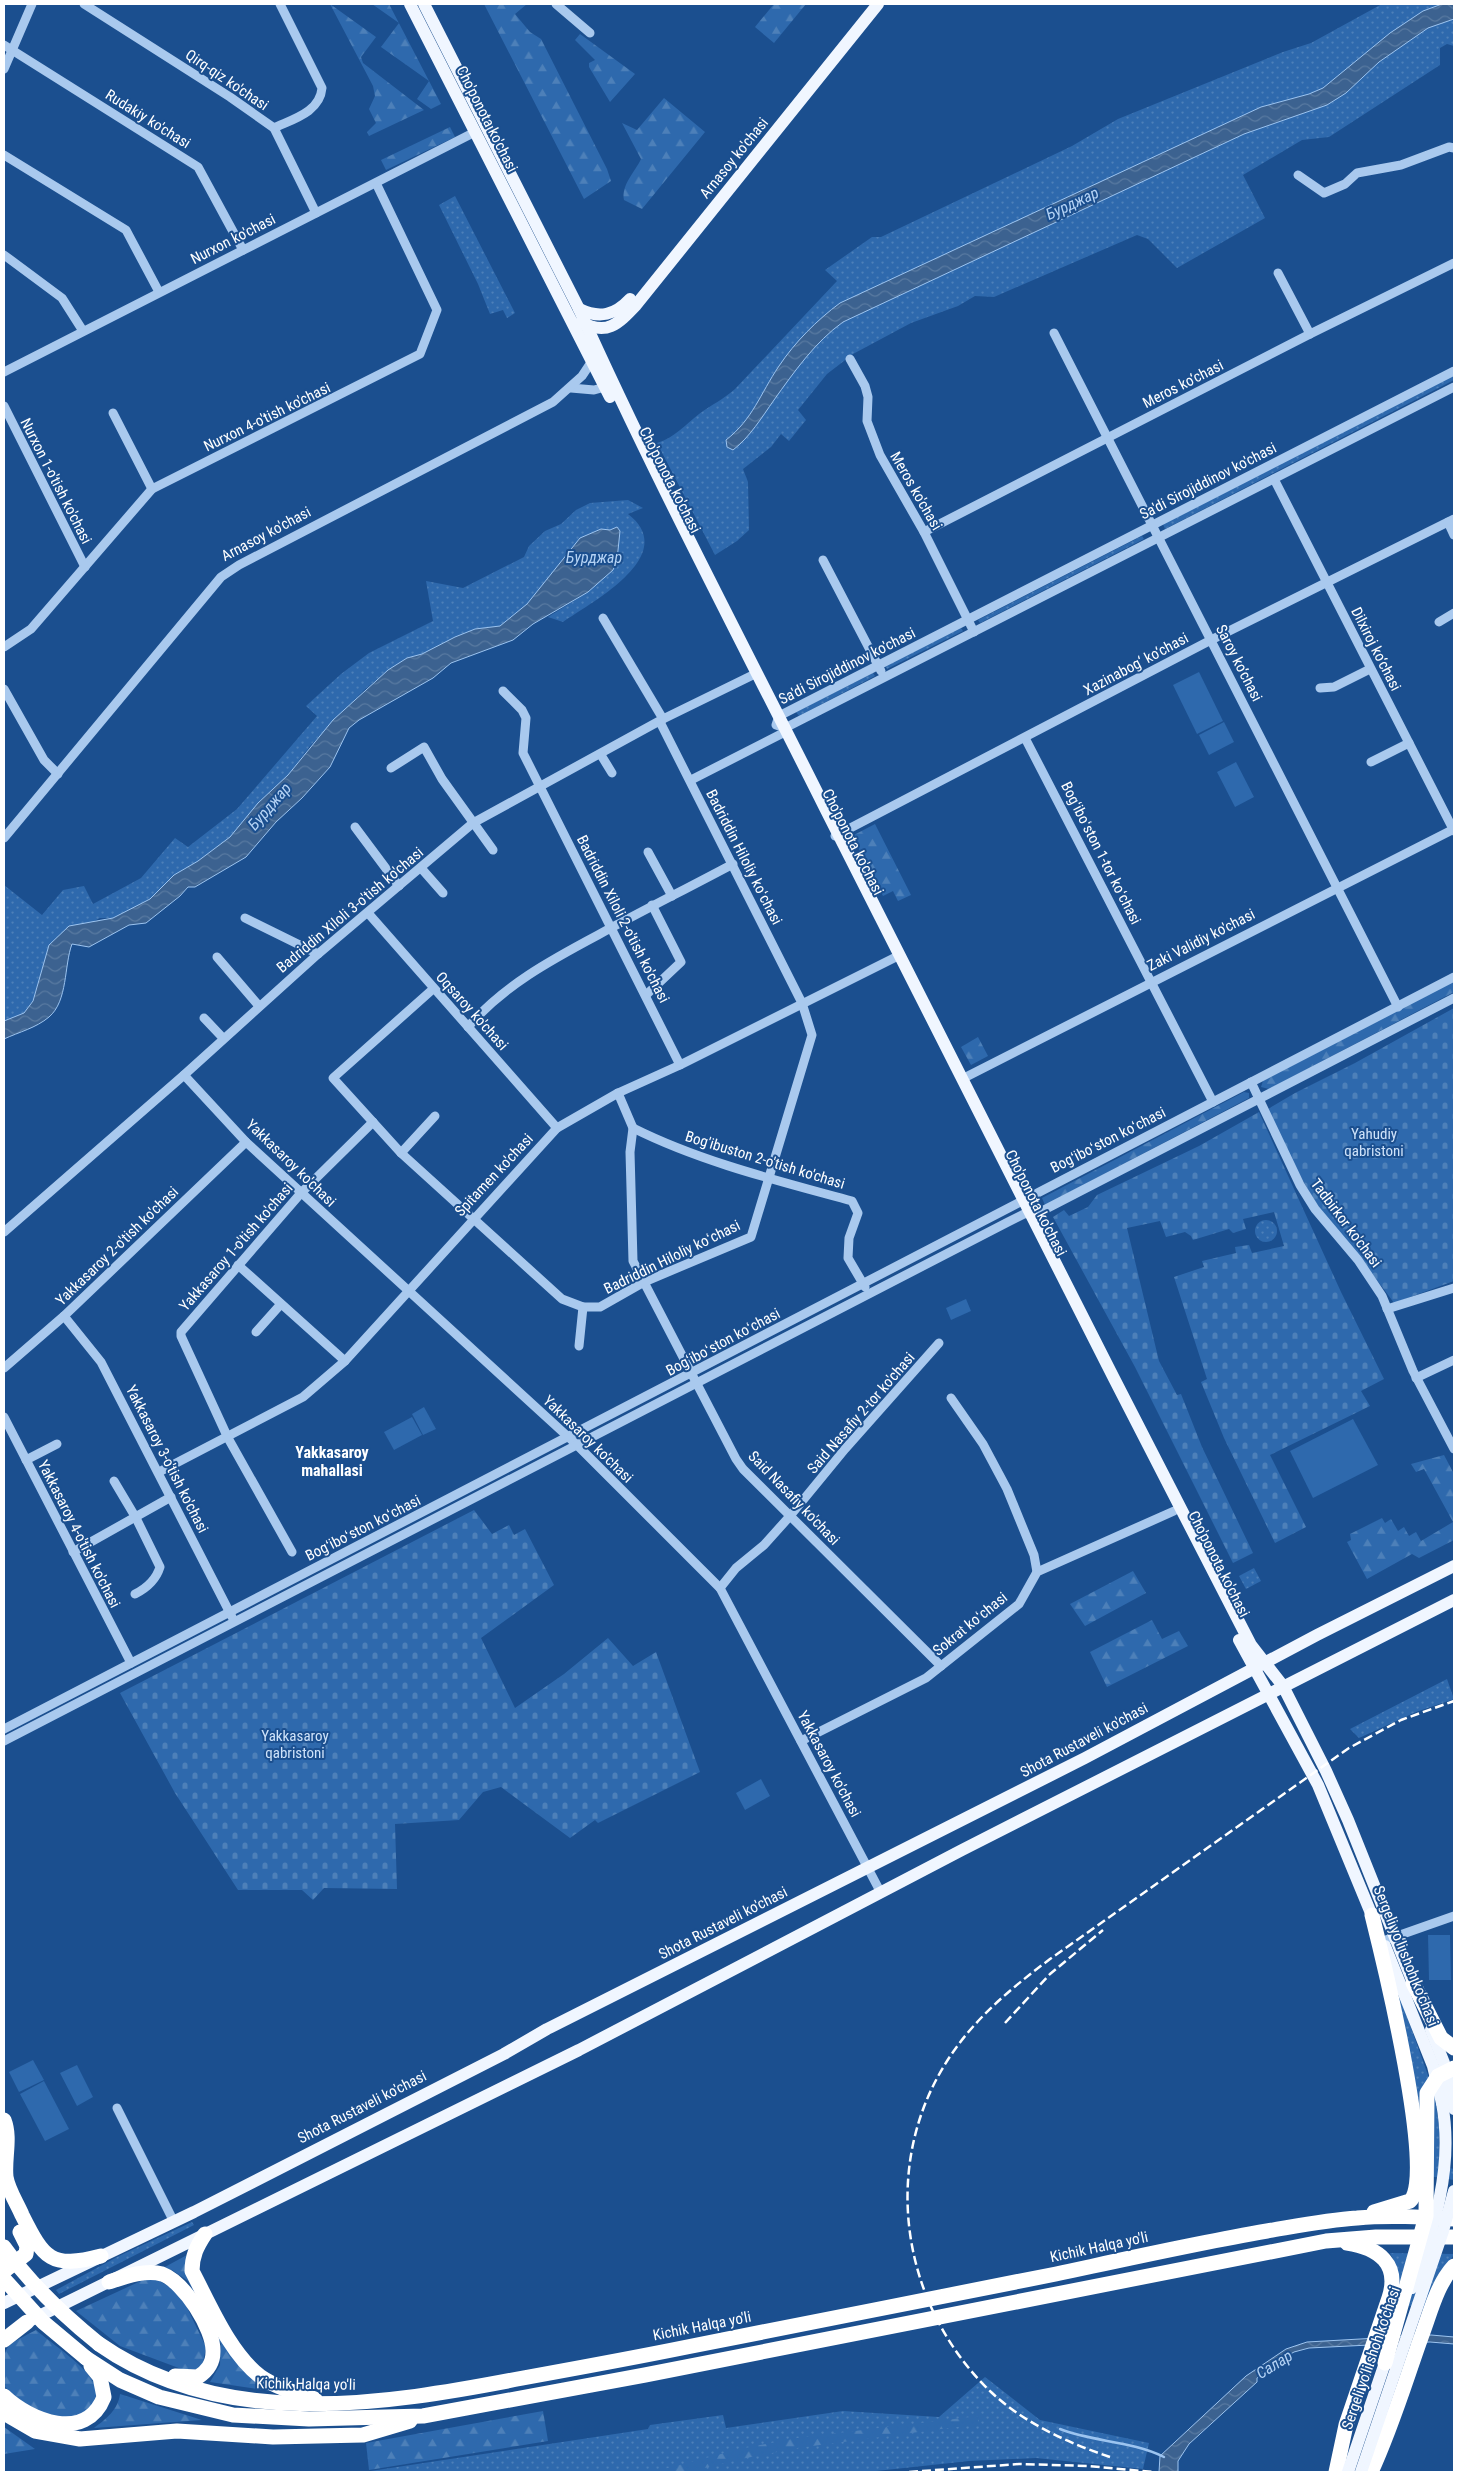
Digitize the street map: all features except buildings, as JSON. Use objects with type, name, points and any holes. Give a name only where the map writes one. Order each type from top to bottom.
[{"type":"highway","points":[[1353,2218],[1408,2202],[1414,2197],[1417,2186],[1414,2122],[1401,2038],[1372,1916]]},
{"type":"highway","points":[[1413,1983],[1441,2038],[1454,2048]]},
{"type":"highway","points":[[1385,2363],[1426,2216],[1427,2093],[1438,2076],[1454,2068]]},
{"type":"highway","points":[[4,2120],[7,2134],[7,2182],[37,2244],[52,2258],[65,2262],[82,2261],[101,2256]]},
{"type":"highway","points":[[4,2199],[27,2250],[25,2255],[4,2271]]},
{"type":"highway","name":"Kichik Halqa yo'li","points":[[4,2247],[49,2302],[99,2344],[139,2369],[172,2382],[234,2399],[332,2404],[424,2396],[642,2356],[1040,2277],[1228,2237],[1353,2218],[1380,2216],[1454,2218]]},
{"type":"highway","points":[[205,2234],[196,2247],[192,2261],[192,2271],[238,2353],[252,2369],[268,2381],[332,2404]]},
{"type":"highway","points":[[4,2279],[43,2322],[86,2358],[120,2380],[159,2397],[233,2415],[254,2418],[309,2420],[423,2416],[646,2375],[1044,2295],[1326,2241],[1400,2236],[1454,2237]]},
{"type":"highway","points":[[1326,2241],[1357,2245],[1382,2256],[1392,2274],[1389,2298],[1346,2425],[1336,2472]]},
{"type":"highway","points":[[1371,2472],[1386,2439],[1430,2313],[1442,2285],[1454,2266]]},
{"type":"highway","points":[[109,2282],[153,2272],[173,2279],[192,2300],[212,2342],[212,2362],[208,2369],[198,2377],[175,2376],[139,2369]]},
{"type":"highway","points":[[1040,2277],[1044,2295]]},
{"type":"highway","points":[[4,2340],[27,2322]]},
{"type":"highway","points":[[642,2356],[646,2375]]},
{"type":"highway","points":[[4,2396],[19,2409],[31,2415],[57,2424],[80,2423],[94,2414],[104,2397],[100,2377],[86,2358]]},
{"type":"highway","points":[[4,2413],[35,2431],[80,2439],[177,2430],[274,2437],[363,2435],[386,2430],[423,2416]]},
{"type":"main road","name":"Cho'ponota ko'chasi","points":[[410,4],[481,129]]},
{"type":"main road","name":"Cho'ponota ko'chasi","points":[[424,4],[481,129],[574,312],[674,516],[1177,1510],[1251,1645],[1268,1694]]},
{"type":"main road","name":"Arnasoy ko'chasi","points":[[610,327],[636,305],[811,82],[869,4]]},
{"type":"main road","name":"Arnasoy ko'chasi","points":[[594,356],[619,310],[649,278],[878,4]]},
{"type":"main road","points":[[574,312],[600,315],[619,310]]},
{"type":"main road","points":[[574,312],[586,325],[598,329],[610,327]]},
{"type":"main road","name":"Cho'ponota ko'chasi","points":[[586,325],[605,387],[659,486]]},
{"type":"main road","name":"Cho'ponota ko'chasi","points":[[897,957],[962,1079],[1024,1209]]},
{"type":"main road","name":"Shota Rustaveli ko'chasi","points":[[4,2303],[174,2222],[504,2054],[547,2029],[1085,1758],[1454,1566]]},
{"type":"main road","points":[[4,2333],[579,2050],[880,1893],[1454,1600]]},
{"type":"main road","name":"Cho'ponota ko'chasi","points":[[1259,1666],[1283,1686]]},
{"type":"main road","name":"Sergeli yo‘li shoh ko‘chasi","points":[[1283,1686],[1348,1820],[1431,2061],[1450,2105]]},
{"type":"main road","name":"Sergeli yo‘li shoh ko‘chasi","points":[[1268,1694],[1309,1768],[1328,1807],[1372,1916],[1389,1939],[1413,1983],[1440,2053],[1450,2105],[1441,2198],[1423,2259],[1348,2472]]},
{"type":"main road","points":[[1309,1768],[1321,1761]]},
{"type":"main road","name":"Sergeli yo‘li shoh ko‘chasi","points":[[1361,2472],[1440,2240],[1454,2192]]},
{"type":"street","points":[[4,69],[8,47],[32,4]]},
{"type":"street","name":"Qirq-qiz ko'chasi","points":[[84,4],[230,97],[274,128],[316,213]]},
{"type":"street","points":[[274,128],[311,110],[316,105],[322,88],[280,4]]},
{"type":"street","points":[[556,4],[590,32]]},
{"type":"street","name":"Rudakiy ko'chasi","points":[[8,47],[198,168],[242,250]]},
{"type":"street","name":"Nurxon ko'chasi","points":[[4,372],[481,129]]},
{"type":"street","points":[[1298,175],[1324,193],[1329,193],[1345,184],[1357,173],[1401,166],[1449,147],[1454,148]]},
{"type":"street","points":[[4,155],[126,230],[159,292]]},
{"type":"street","name":"Nurxon 4-o'tish ko'chasi","points":[[4,647],[31,629],[152,489],[420,354],[437,310],[376,183]]},
{"type":"street","points":[[4,255],[59,295],[83,331]]},
{"type":"street","name":"Meros ko‘chasi","points":[[924,532],[1310,334],[1454,263]]},
{"type":"street","points":[[1278,273],[1310,334]]},
{"type":"street","name":"Saroy ko‘chasi","points":[[1054,333],[1398,1007]]},
{"type":"street","name":"Arnasoy ko'chasi","points":[[4,838],[217,581],[225,574],[538,410],[571,388],[582,376],[594,356]]},
{"type":"street","name":"Meros ko'chasi","points":[[850,359],[865,386],[868,397],[867,421],[880,455],[924,532],[974,632]]},
{"type":"street","name":"Sa'di Sirojiddinov ko'chasi","points":[[782,727],[878,665],[1454,371]]},
{"type":"street","points":[[571,388],[594,390],[605,387]]},
{"type":"street","name":"Sa'di Sirojiddinov ko'chasi","points":[[782,727],[884,678],[1454,387]]},
{"type":"street","name":"Nurxon 1-o'tish ko'chasi","points":[[4,406],[85,567]]},
{"type":"street","points":[[113,413],[152,489]]},
{"type":"street","name":"Dilxiroj ko‘chasi","points":[[1274,479],[1454,830]]},
{"type":"street","points":[[1451,521],[1454,535]]},
{"type":"street","name":"Xazinabog‘ ko‘chasi","points":[[836,835],[1212,640],[1451,521]]},
{"type":"street","points":[[823,560],[884,678]]},
{"type":"street","points":[[1439,622],[1454,613]]},
{"type":"street","name":"Badriddin Hiloliy koʻchasi","points":[[583,1307],[600,1307],[644,1282],[750,1237],[770,1178],[812,1035],[802,1003],[662,720],[603,618]]},
{"type":"street","points":[[1320,688],[1334,686],[1370,669]]},
{"type":"street","name":"Badriddin Xiloli 3-o'tish ko'chasi","points":[[4,1232],[184,1075],[318,954],[473,823],[540,785],[601,755],[662,720],[754,674]]},
{"type":"street","points":[[4,690],[44,760],[58,774]]},
{"type":"street","name":"Badriddin Xiloli 2-o'tish ko'chasi","points":[[503,691],[524,713],[526,718],[523,752],[680,1066]]},
{"type":"street","points":[[691,780],[782,727]]},
{"type":"street","name":"Bogʻiboʻston 1-tor koʻchasi","points":[[1026,738],[1213,1102]]},
{"type":"street","points":[[1371,762],[1409,743]]},
{"type":"street","points":[[392,768],[424,747],[442,779],[493,850]]},
{"type":"street","points":[[601,755],[612,773]]},
{"type":"street","points":[[356,827],[365,844],[399,886]]},
{"type":"street","name":"Zaki Validiy ko'chasi","points":[[962,1079],[1151,981],[1454,830]]},
{"type":"street","points":[[648,852],[672,896]]},
{"type":"street","points":[[468,1027],[481,1011],[539,966],[733,864]]},
{"type":"street","points":[[421,868],[443,893]]},
{"type":"street","points":[[646,995],[681,962],[652,905]]},
{"type":"street","name":"Oqsaroy ko'chasi","points":[[368,913],[557,1128]]},
{"type":"street","points":[[245,918],[318,954]]},
{"type":"street","points":[[217,957],[259,1006]]},
{"type":"street","name":"Spitamen ko'chasi","points":[[159,1472],[228,1438],[303,1397],[345,1361],[473,1218],[557,1128],[618,1093],[680,1066],[802,1003],[897,957]]},
{"type":"street","name":"Bogʻiboʻston koʻchasi","points":[[4,1741],[869,1294],[1213,1102],[1454,977]]},
{"type":"street","points":[[433,989],[333,1078],[401,1152],[473,1218],[562,1299],[583,1307],[579,1346]]},
{"type":"street","name":"Bogʻiboʻston koʻchasi","points":[[4,1729],[864,1284],[1024,1209],[1042,1211],[1454,998]]},
{"type":"street","points":[[204,1018],[223,1038]]},
{"type":"street","name":"Yakkasaroy ko'chasi","points":[[184,1075],[246,1142],[577,1445],[720,1588],[727,1597],[880,1893]]},
{"type":"street","name":"Tadbirkor ko'chasi","points":[[1252,1082],[1300,1185],[1315,1209],[1367,1272],[1387,1309],[1416,1378],[1454,1449]]},
{"type":"street","points":[[618,1093],[633,1128]]},
{"type":"street","points":[[401,1152],[435,1116]]},
{"type":"street","name":"Yakkasaroy 1-o'tish ko'chasi","points":[[228,1438],[181,1336],[181,1332],[301,1193],[373,1122]]},
{"type":"street","name":"Bog'ibuston 2-o'tish ko'chasi","points":[[633,1128],[660,1142],[770,1178],[852,1202],[858,1213],[849,1238],[848,1258],[869,1294]]},
{"type":"street","name":"Said Nasafiy ko'chasi","points":[[633,1128],[630,1152],[634,1261],[691,1375],[736,1459],[743,1469],[941,1666]]},
{"type":"street","name":"Yakkasaroy 2-o'tish ko'chasi","points":[[4,1368],[64,1316],[246,1142]]},
{"type":"street","points":[[238,1265],[345,1361]]},
{"type":"street","points":[[1387,1309],[1454,1288]]},
{"type":"street","points":[[256,1332],[281,1304]]},
{"type":"street","name":"Yakkasaroy 3-o'tish ko'chasi","points":[[64,1316],[101,1362],[159,1472],[234,1622]]},
{"type":"street","name":"Said Nasafiy 2-tor ko'chasi","points":[[720,1588],[736,1568],[764,1545],[790,1516],[845,1449],[939,1343]]},
{"type":"street","points":[[1416,1378],[1454,1360]]},
{"type":"street","points":[[951,1398],[983,1444],[1007,1489],[1034,1555],[1036,1572],[1177,1510]]},
{"type":"street","name":"Yakkasaroy 4-o'tish ko'chasi","points":[[4,1417],[131,1663]]},
{"type":"street","points":[[228,1438],[292,1552]]},
{"type":"street","points":[[26,1460],[57,1444]]},
{"type":"street","points":[[114,1481],[136,1518],[160,1567],[157,1575],[148,1587],[135,1594]]},
{"type":"street","points":[[73,1552],[171,1497]]},
{"type":"street","name":"Sokrat koʻchasi","points":[[801,1741],[926,1678],[1019,1604],[1036,1572]]},
{"type":"street","points":[[1389,1939],[1454,1916]]},
{"type":"street","points":[[117,2108],[174,2222]]},
{"type":"green space","points":[[330,4],[376,37],[361,57],[363,63],[424,110],[369,136],[367,132],[376,123],[369,109],[375,96],[373,86]]},
{"type":"green space","points":[[372,4],[389,4],[399,23]]},
{"type":"green space","points":[[484,4],[527,4],[515,14],[530,32],[541,39],[607,169],[611,181],[584,199]]},
{"type":"green space","points":[[774,4],[806,4],[774,43],[755,27]]},
{"type":"green space","points":[[1382,4],[1454,4],[1454,46],[1447,44],[1440,48],[1440,65],[1329,137],[1302,140],[1243,175],[1265,218],[1177,268],[1148,239],[1137,235],[994,297],[975,296],[958,306],[911,323],[853,354],[827,374],[798,410],[806,420],[789,441],[781,434],[771,447],[743,469],[748,482],[749,530],[737,541],[715,555],[657,443],[674,435],[699,414],[735,389],[837,281],[825,270],[872,237],[881,237],[1072,146],[1118,119],[1283,52],[1311,43]]},
{"type":"green space","points":[[399,23],[441,104],[431,109],[417,99],[429,81],[381,47]]},
{"type":"green space","points":[[580,34],[635,74],[610,102],[589,67],[589,63],[595,60],[575,40]]},
{"type":"green space","points":[[664,98],[705,132],[642,209],[624,200],[626,184],[641,159],[622,123],[637,130]]},
{"type":"green space","points":[[450,127],[455,137],[386,170],[381,160]]},
{"type":"green space","points":[[455,196],[515,313],[507,318],[503,310],[490,314],[478,284],[439,205]]},
{"type":"green space","points":[[1454,375],[1454,380],[1165,529],[1163,524]]},
{"type":"green space","points":[[628,500],[643,508],[628,514],[642,530],[644,545],[638,561],[626,576],[610,590],[563,622],[548,617],[588,592],[617,560],[620,531],[610,530],[580,538],[527,604],[500,626],[475,629],[422,654],[407,658],[388,670],[363,691],[310,746],[288,775],[258,803],[230,837],[198,861],[174,875],[150,899],[113,918],[100,918],[49,945],[33,1000],[24,1013],[4,1021],[4,885],[42,915],[63,890],[84,886],[93,904],[141,878],[175,838],[188,847],[237,809],[317,716],[306,706],[341,674],[369,653],[433,621],[426,581],[463,588],[524,557],[529,546],[545,531],[561,524],[576,510],[590,503]]},
{"type":"green space","points":[[1142,536],[1144,539],[980,623],[978,620]]},
{"type":"green space","points":[[961,628],[963,631],[887,669],[885,666]]},
{"type":"green space","points":[[1199,672],[1223,721],[1197,734],[1173,685]]},
{"type":"green space","points":[[873,673],[875,676],[799,716],[796,712]]},
{"type":"green space","points":[[1224,722],[1234,742],[1209,755],[1199,735]]},
{"type":"green space","points":[[1236,762],[1254,797],[1235,807],[1217,772]]},
{"type":"green space","points":[[875,824],[911,895],[898,901],[893,891],[883,896],[852,836]]},
{"type":"green space","points":[[1454,981],[1454,992],[1269,1089],[1261,1087],[1263,1081]]},
{"type":"green space","name":"Yahudiy qabristoni","points":[[1454,1008],[1454,1281],[1394,1303],[1316,1203],[1294,1164],[1268,1109]]},
{"type":"green space","points":[[978,1037],[988,1056],[971,1065],[961,1047]]},
{"type":"green space","points":[[1244,1092],[1249,1093],[1249,1098],[1045,1205],[1042,1198]]},
{"type":"green space","points":[[1259,1112],[1341,1292],[1384,1379],[1361,1391],[1370,1406],[1270,1455],[1306,1527],[1275,1543],[1224,1438],[1201,1382],[1207,1379],[1174,1277],[1204,1267],[1202,1261],[1236,1253],[1235,1247],[1249,1245],[1252,1253],[1284,1246],[1274,1212],[1243,1219],[1246,1229],[1233,1233],[1229,1229],[1193,1240],[1185,1232],[1166,1237],[1160,1221],[1127,1228],[1159,1361],[1177,1395],[1181,1394],[1202,1447],[1253,1553],[1233,1563],[1135,1367],[1053,1217],[1064,1210],[1069,1216],[1088,1207],[1097,1195],[1199,1146]]},
{"type":"green space","points":[[1262,1220],[1270,1220],[1277,1227],[1277,1235],[1270,1242],[1262,1242],[1255,1235],[1255,1227]]},
{"type":"green space","points":[[966,1299],[971,1311],[951,1320],[946,1308]]},
{"type":"green space","points":[[424,1407],[436,1429],[423,1435],[412,1414]]},
{"type":"green space","points":[[412,1417],[422,1435],[394,1450],[384,1432]]},
{"type":"green space","points":[[1353,1419],[1378,1465],[1313,1498],[1290,1451]]},
{"type":"green space","points":[[1444,1455],[1454,1474],[1454,1540],[1419,1558],[1412,1554],[1367,1579],[1347,1542],[1351,1540],[1350,1534],[1382,1518],[1385,1523],[1391,1519],[1398,1531],[1404,1527],[1409,1536],[1416,1532],[1421,1541],[1453,1522],[1424,1469],[1416,1472],[1411,1464]]},
{"type":"green space","name":"Yakkasaroy qabristoni","points":[[474,1510],[492,1534],[509,1525],[514,1535],[525,1529],[554,1585],[481,1638],[515,1708],[564,1674],[608,1638],[633,1666],[656,1652],[700,1772],[598,1823],[595,1820],[570,1838],[501,1787],[483,1792],[459,1820],[395,1824],[397,1889],[324,1888],[313,1900],[302,1890],[238,1890],[175,1793],[120,1693]]},
{"type":"green space","points":[[1254,1568],[1261,1581],[1246,1589],[1239,1576]]},
{"type":"green space","points":[[1133,1571],[1146,1593],[1085,1626],[1070,1604]]},
{"type":"green space","points":[[1152,1620],[1162,1639],[1179,1631],[1188,1646],[1107,1687],[1090,1652]]},
{"type":"green space","points":[[1447,1679],[1454,1699],[1416,1712],[1359,1738],[1350,1729]]},
{"type":"green space","points":[[761,1779],[770,1796],[745,1810],[736,1793]]},
{"type":"green space","points":[[1428,1935],[1450,1935],[1451,1980],[1429,1980]]},
{"type":"green space","points":[[1400,1997],[1434,2092],[1439,2126],[1439,2166],[1454,2169],[1454,2180],[1422,2175],[1398,1998]]},
{"type":"green space","points":[[33,2060],[44,2080],[19,2092],[9,2072]]},
{"type":"green space","points":[[77,2065],[93,2097],[77,2106],[60,2073]]},
{"type":"green space","points":[[44,2081],[69,2129],[45,2141],[20,2094]]},
{"type":"green space","points":[[192,2222],[194,2225],[59,2294],[56,2290],[119,2256]]},
{"type":"green space","points":[[1390,2253],[1454,2254],[1425,2311],[1395,2301],[1396,2265]]},
{"type":"green space","points":[[187,2255],[242,2369],[260,2385],[272,2391],[210,2382],[220,2365],[221,2344],[188,2281],[172,2270],[163,2268]]},
{"type":"green space","points":[[145,2279],[158,2280],[180,2293],[206,2347],[203,2363],[197,2369],[184,2370],[120,2346],[76,2311]]},
{"type":"green space","points":[[36,2330],[77,2363],[91,2378],[96,2388],[96,2394],[90,2408],[82,2413],[62,2418],[51,2416],[20,2400],[4,2386],[6,2349]]},
{"type":"green space","points":[[985,2377],[1040,2420],[1149,2443],[1143,2469],[1036,2458],[969,2461],[867,2472],[364,2472],[648,2429],[650,2425],[723,2415],[726,2428],[843,2411],[939,2417]]},
{"type":"green space","points":[[120,2394],[202,2420],[94,2428],[107,2418],[114,2409]]},
{"type":"green space","points":[[543,2411],[548,2441],[369,2470],[366,2443]]},
{"type":"green space","points":[[979,2416],[979,2424],[797,2448],[688,2472],[653,2472],[740,2449],[797,2438]]},
{"type":"green space","points":[[4,2427],[35,2449],[4,2454]]},
{"type":"water","name":"Бурджар","points":[[1442,4],[1454,4],[1454,19],[1428,28],[1379,62],[1346,93],[1327,105],[1244,134],[843,322],[823,339],[806,358],[745,439],[733,450],[727,447],[726,440],[750,415],[792,348],[815,324],[840,303],[1261,107],[1309,94],[1323,88],[1390,33],[1423,11]]},
{"type":"water","name":"Бурджар","points":[[617,527],[620,531],[617,560],[613,570],[588,592],[533,624],[513,640],[451,663],[433,678],[359,720],[349,728],[330,767],[302,798],[276,822],[246,857],[195,887],[188,887],[180,896],[146,923],[129,925],[89,947],[72,944],[63,992],[55,1010],[39,1024],[4,1039],[4,1021],[24,1013],[33,1001],[49,945],[69,926],[113,918],[150,899],[174,875],[198,861],[230,837],[258,803],[288,775],[333,720],[388,670],[407,658],[422,654],[475,629],[500,626],[527,604],[580,538],[601,529],[610,530]]},
{"type":"water","name":"Салар","points":[[1431,2335],[1454,2337],[1454,2344],[1430,2342],[1309,2348],[1294,2352],[1278,2361],[1257,2378],[1257,2382],[1189,2444],[1178,2461],[1178,2472],[1159,2472],[1160,2456],[1246,2376],[1286,2349],[1307,2342]]},
{"type":"waterway","points":[[1060,2429],[1086,2437],[1139,2448],[1164,2457]]},
{"type":"railway","points":[[1110,2457],[1047,2431],[1004,2403],[991,2392],[961,2358],[938,2320],[921,2280],[910,2237],[908,2193],[912,2149],[924,2107],[944,2066],[966,2035],[992,2007],[1050,1959],[1349,1748],[1401,1720],[1454,1701]]},
{"type":"railway","points":[[1005,2023],[1050,1974],[1103,1930]]},
{"type":"railway","points":[[909,2472],[1019,2464],[1088,2466],[1153,2472]]},
{"type":"district","name":"Yakkasaroy mahallasi","points":[[332,1461]]}]
